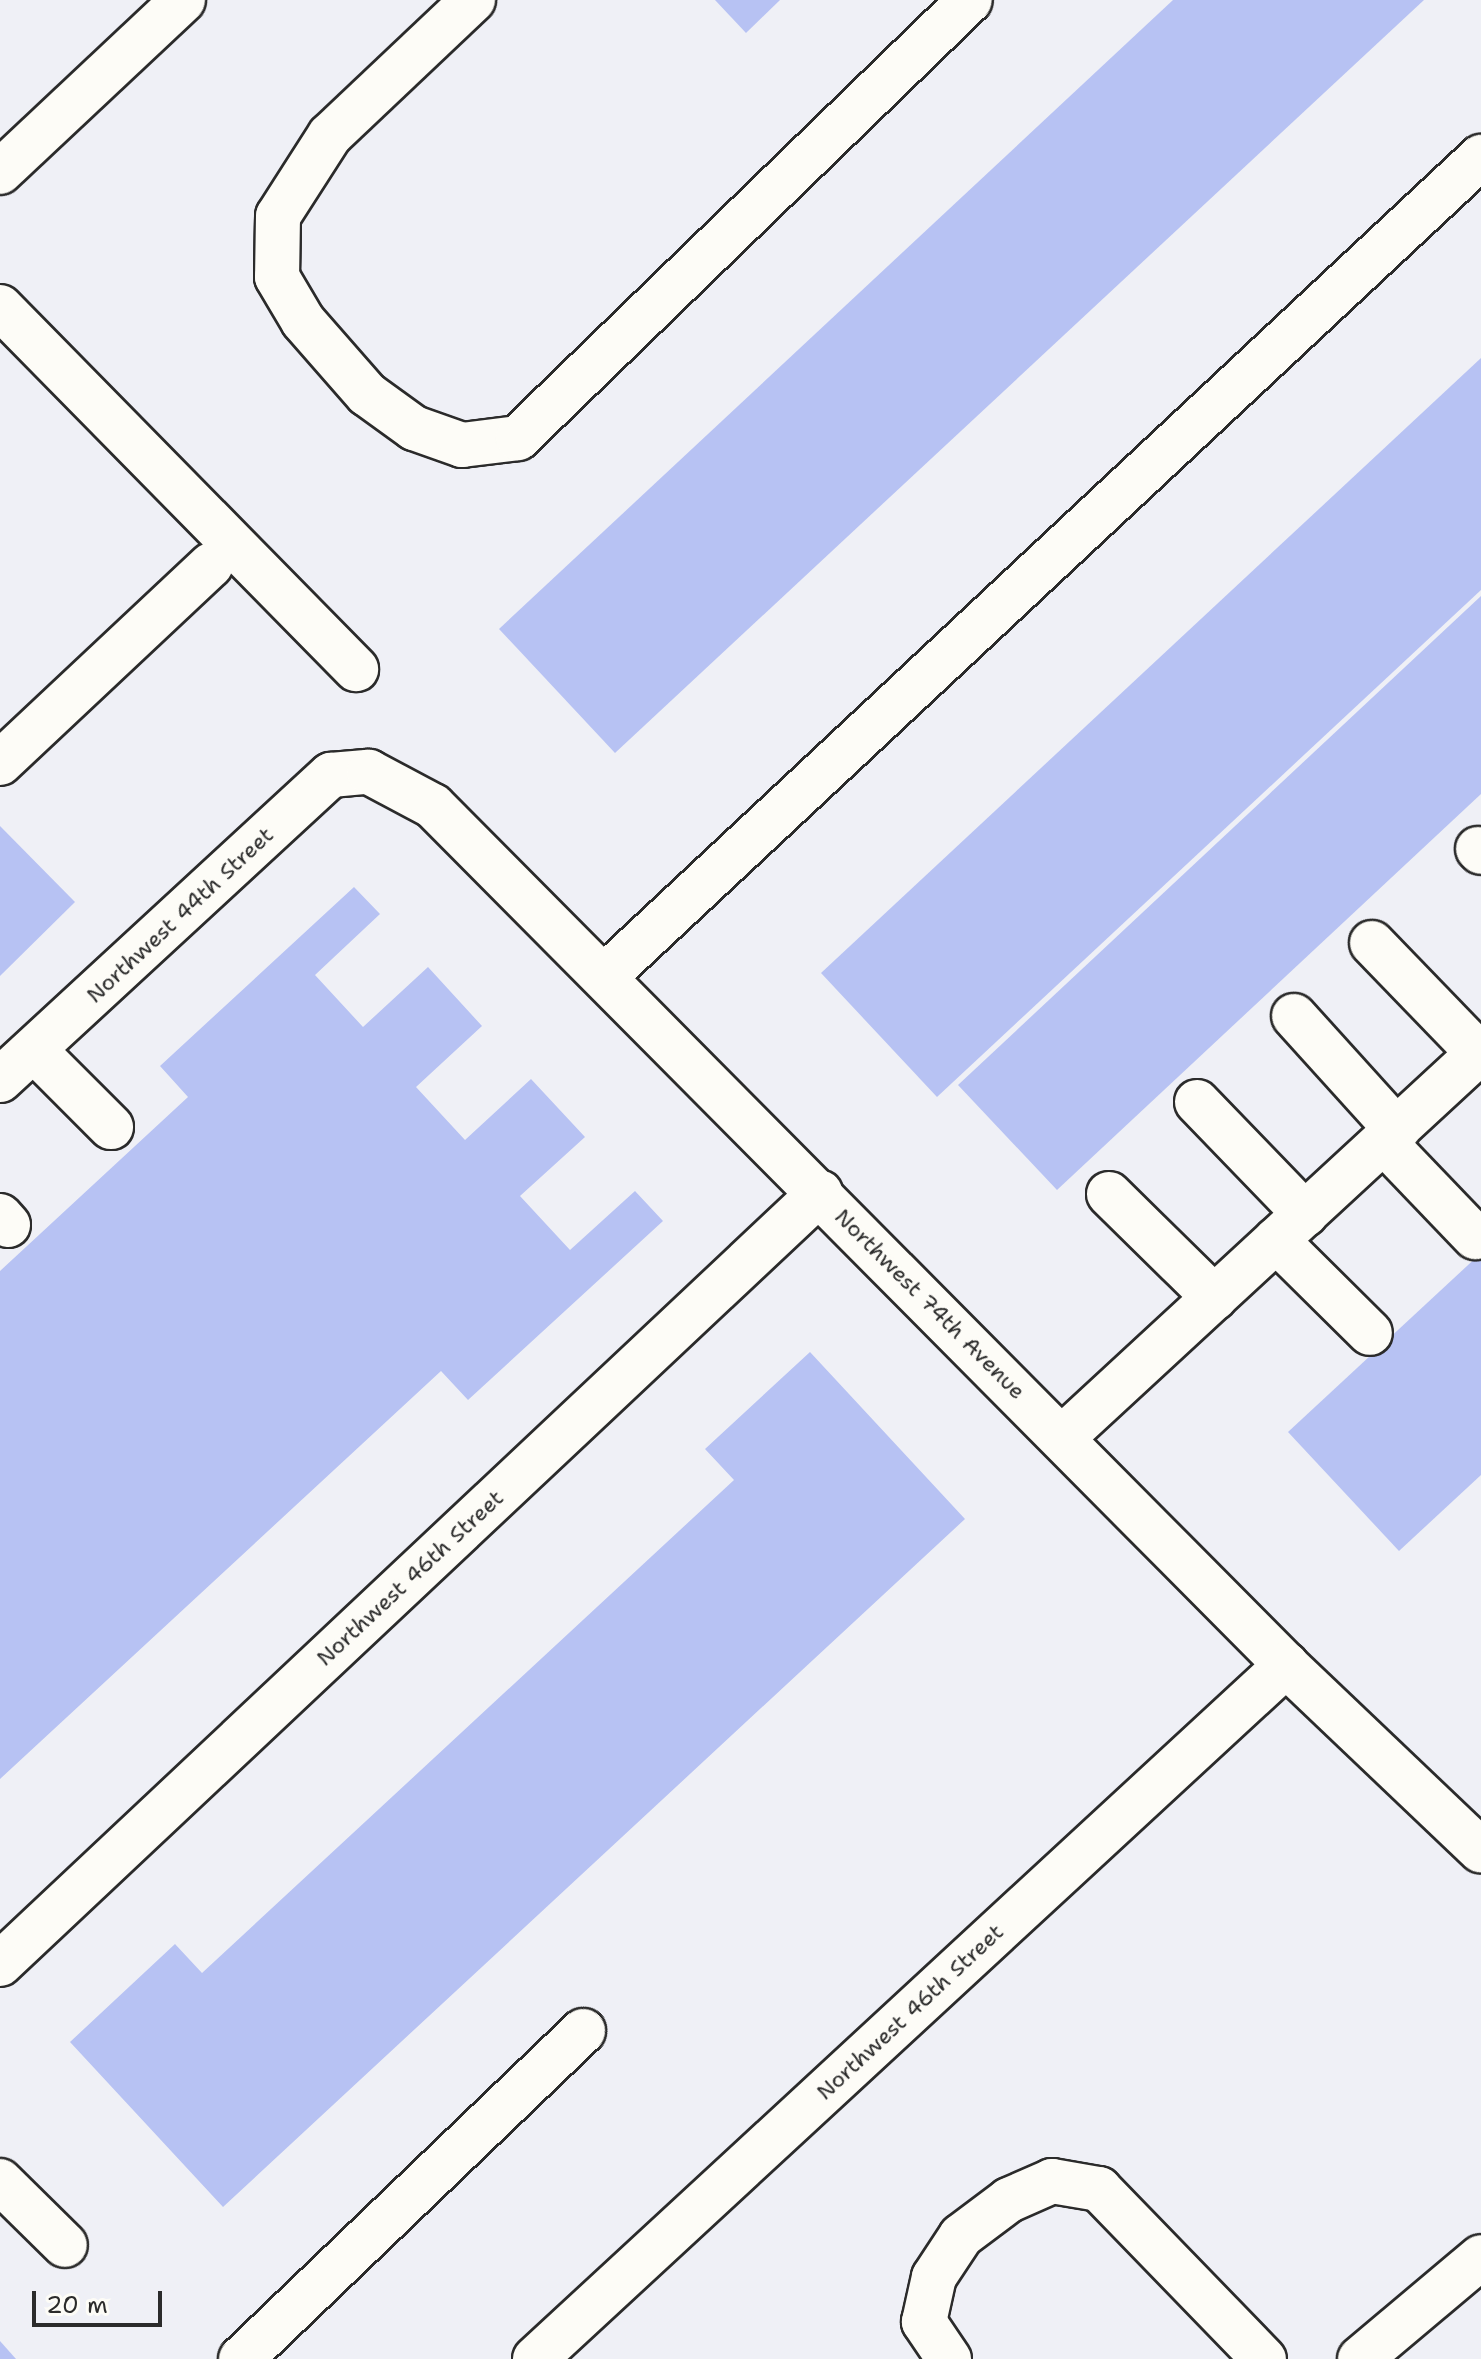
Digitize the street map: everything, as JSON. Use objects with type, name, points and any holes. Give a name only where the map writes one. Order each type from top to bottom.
[{"type":"street","points":[[0,172],[183,0]]},
{"type":"street","points":[[473,0],[330,135],[278,216],[277,277],[303,321],[367,394],[414,428],[462,445],[518,438],[970,0]]},
{"type":"street","points":[[604,977],[1481,157]]},
{"type":"street","points":[[0,307],[356,669]]},
{"type":"street","points":[[0,763],[211,565]]},
{"type":"street","name":"Northwest 74th Avenue","points":[[369,772],[433,806],[1286,1665],[1481,1851]]},
{"type":"street","name":"Northwest 44th Street","points":[[0,1080],[331,775],[369,772]]},
{"type":"street","points":[[1062,1438],[1480,1053],[1372,943]]},
{"type":"street","points":[[1294,1016],[1475,1237]]},
{"type":"street","points":[[34,1050],[111,1127]]},
{"type":"street","points":[[1197,1102],[1370,1333]]},
{"type":"street","name":"Northwest 46th Street","points":[[0,1964],[820,1193]]},
{"type":"street","points":[[1109,1194],[1215,1298]]},
{"type":"street","name":"Northwest 46th Street","points":[[535,2359],[1286,1665]]},
{"type":"street","points":[[241,2359],[583,2031]]},
{"type":"street","points":[[0,2181],[65,2245]]},
{"type":"street","points":[[949,2359],[924,2322],[934,2277],[961,2236],[1009,2200],[1052,2181],[1099,2189],[1264,2359]]},
{"type":"street","points":[[1360,2359],[1481,2257]]},
{"type":"building","points":[[715,0],[780,0],[746,33]]},
{"type":"building","points":[[1173,0],[1424,0],[615,753],[499,629]]},
{"type":"building","points":[[1481,358],[1481,590],[937,1097],[821,973]]},
{"type":"building","points":[[1481,596],[1481,794],[1057,1190],[958,1085]]},
{"type":"building","points":[[0,826],[75,902],[0,976]]},
{"type":"building","points":[[354,887],[380,914],[315,975],[363,1027],[428,967],[482,1026],[416,1087],[465,1140],[531,1079],[585,1137],[520,1196],[570,1250],[635,1191],[663,1221],[468,1400],[441,1371],[0,1779],[0,1271],[188,1097],[160,1066]]},
{"type":"building","points":[[1481,1253],[1481,1475],[1399,1551],[1288,1432]]},
{"type":"building","points":[[810,1352],[965,1519],[223,2207],[70,2042],[175,1944],[202,1973],[734,1480],[705,1449]]},
{"type":"building","points":[[0,2341],[16,2359],[0,2359]]}]
